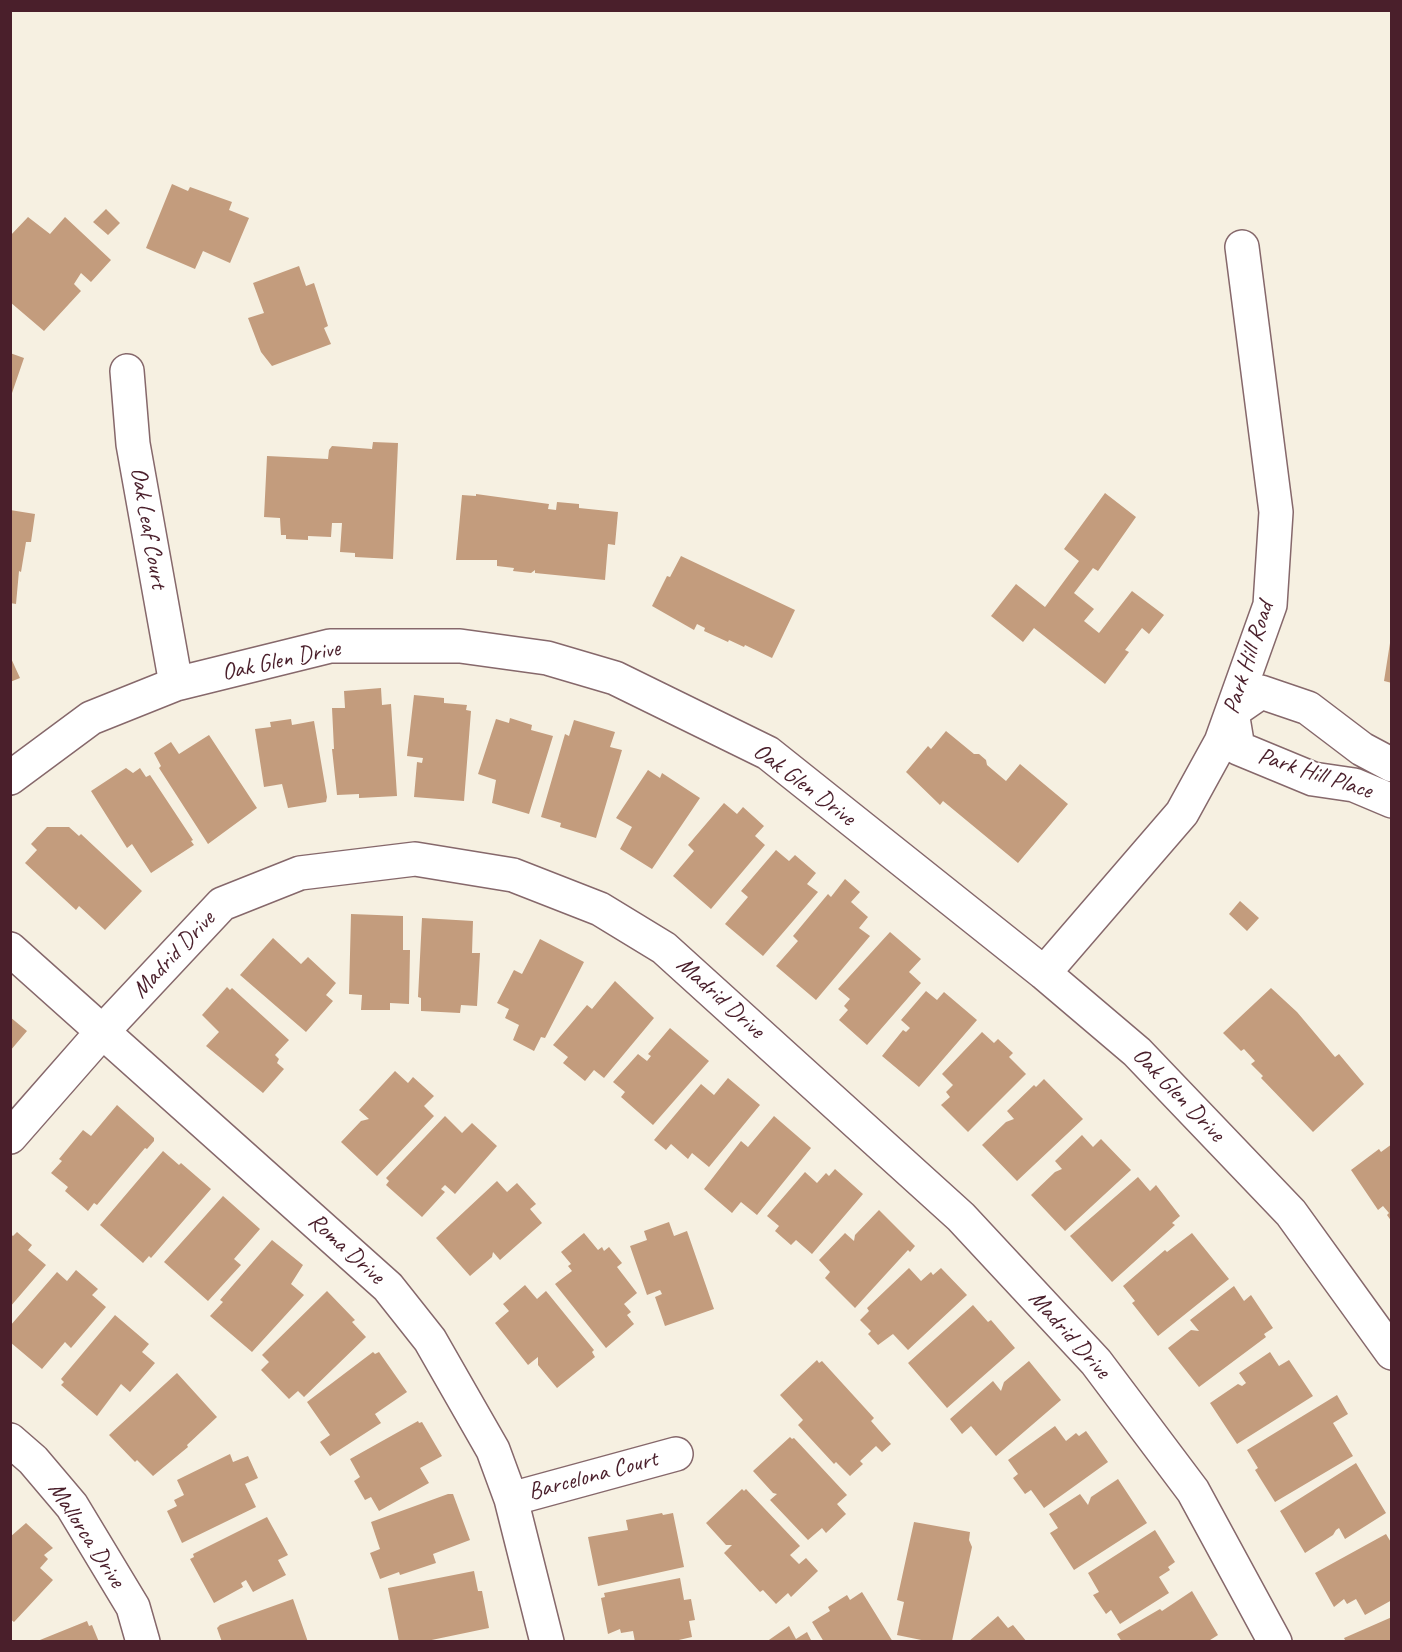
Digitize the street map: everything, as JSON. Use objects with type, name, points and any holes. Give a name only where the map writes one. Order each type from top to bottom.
[{"type":"street","name":"Park Hill Road","points":[[1044,973],[1182,813],[1221,742],[1270,605],[1276,512],[1242,247]]},
{"type":"street","name":"Oak Leaf Court","points":[[127,371],[132,444],[176,684]]},
{"type":"street","name":"Oak Glen Drive","points":[[10,778],[91,718],[176,684],[330,646],[460,646],[547,658],[615,678],[768,753],[1044,973],[1137,1052],[1291,1213],[1392,1353]]},
{"type":"street","name":"Park Hill Road","points":[[1232,712],[1261,693],[1308,708],[1362,749],[1392,765]]},
{"type":"street","name":"Park Hill Place","points":[[1232,712],[1238,748],[1313,778],[1354,785],[1392,801]]},
{"type":"street","name":"Madrid Drive","points":[[10,1137],[103,1031],[222,904],[300,873],[415,859],[513,875],[600,909],[664,948],[961,1217],[1096,1362],[1193,1491],[1275,1641]]},
{"type":"street","name":"Roma Drive","points":[[10,949],[388,1287],[430,1340],[493,1450],[511,1499],[547,1641]]},
{"type":"street","name":"Mallorca Drive","points":[[10,1440],[33,1460],[72,1506],[133,1607],[142,1641]]},
{"type":"street","name":"Barcelona Court","points":[[511,1499],[676,1454]]},
{"type":"building","points":[[172,184],[188,191],[190,187],[232,202],[229,210],[249,218],[230,263],[203,251],[195,269],[146,248]]},
{"type":"building","points":[[106,209],[120,223],[108,235],[93,222]]},
{"type":"building","points":[[28,217],[50,234],[65,217],[111,260],[91,282],[81,273],[74,284],[81,291],[44,331],[10,302],[10,236]]},
{"type":"building","points":[[299,266],[306,286],[314,283],[328,326],[324,328],[331,344],[272,366],[261,352],[248,318],[264,313],[253,283]]},
{"type":"building","points":[[10,353],[24,358],[11,396],[10,396]]},
{"type":"building","points":[[373,442],[398,443],[393,559],[355,557],[355,553],[340,552],[342,523],[332,523],[331,537],[308,536],[308,540],[286,539],[286,535],[281,535],[280,518],[264,517],[267,456],[328,459],[332,446],[372,449]]},
{"type":"building","points":[[1105,493],[1136,517],[1098,571],[1093,568],[1074,593],[1094,609],[1084,621],[1099,633],[1132,591],[1164,615],[1149,634],[1142,628],[1125,650],[1129,652],[1105,684],[1034,628],[1023,642],[991,616],[1016,584],[1045,607],[1079,561],[1064,549]]},
{"type":"building","points":[[476,494],[549,504],[548,509],[556,510],[557,502],[579,504],[579,508],[618,512],[615,545],[608,544],[605,580],[535,573],[535,570],[531,573],[513,571],[514,568],[497,566],[497,560],[456,560],[462,495],[476,496]]},
{"type":"building","points":[[10,510],[35,514],[31,542],[26,542],[21,572],[19,571],[16,604],[10,603]]},
{"type":"building","points":[[681,556],[795,610],[772,658],[745,645],[744,647],[729,640],[728,642],[704,631],[705,628],[697,624],[694,630],[652,606],[667,576],[670,577]]},
{"type":"building","points":[[1390,643],[1392,643],[1392,683],[1384,681]]},
{"type":"building","points":[[10,656],[20,678],[10,682]]},
{"type":"building","points":[[381,688],[382,705],[391,704],[397,796],[359,798],[359,794],[337,795],[332,749],[334,749],[332,708],[345,708],[344,691]]},
{"type":"building","points":[[414,695],[444,698],[444,703],[467,705],[466,710],[471,711],[464,801],[414,797],[417,762],[422,763],[423,758],[407,756]]},
{"type":"building","points":[[510,718],[532,725],[531,730],[553,736],[529,814],[492,803],[496,780],[478,774],[496,719],[509,723]]},
{"type":"building","points":[[291,719],[292,725],[314,721],[326,802],[288,808],[282,784],[264,787],[255,729],[271,727],[270,722]]},
{"type":"building","points":[[574,720],[615,732],[610,747],[622,750],[596,838],[560,827],[561,823],[541,817],[565,734],[569,736]]},
{"type":"building","points":[[946,731],[974,754],[979,754],[986,760],[987,765],[1006,781],[1020,764],[1068,804],[1018,863],[943,801],[940,805],[906,772],[928,746],[931,749]]},
{"type":"building","points":[[209,735],[257,808],[208,844],[159,768],[161,766],[154,753],[171,742],[179,754]]},
{"type":"building","points":[[126,768],[133,773],[140,768],[146,777],[150,775],[193,840],[191,841],[194,845],[151,873],[132,844],[127,848],[91,791]]},
{"type":"building","points":[[648,770],[660,778],[662,773],[700,798],[652,869],[620,849],[632,827],[616,818]]},
{"type":"building","points":[[724,803],[737,814],[743,807],[764,826],[755,836],[765,845],[711,909],[673,876],[694,851],[688,845]]},
{"type":"building","points":[[47,827],[69,827],[79,836],[81,834],[142,891],[105,930],[79,906],[76,910],[25,863],[37,850],[31,844]]},
{"type":"building","points":[[776,850],[789,861],[795,855],[816,873],[807,884],[818,892],[763,956],[725,924],[748,897],[741,891]]},
{"type":"building","points":[[845,879],[860,892],[851,902],[868,917],[859,928],[870,936],[816,1000],[776,966],[798,941],[793,936],[828,894],[831,897]]},
{"type":"building","points":[[1240,901],[1259,918],[1247,931],[1229,914]]},
{"type":"building","points":[[351,914],[403,916],[403,950],[410,950],[409,1004],[390,1003],[390,1010],[361,1010],[362,995],[349,994]]},
{"type":"building","points":[[422,918],[473,921],[472,953],[480,953],[477,1006],[461,1005],[460,1013],[421,1011],[421,998],[418,997]]},
{"type":"building","points":[[890,932],[921,959],[909,972],[921,983],[867,1045],[839,1020],[848,1010],[844,1006],[850,999],[838,989]]},
{"type":"building","points":[[273,938],[301,964],[308,957],[336,983],[326,995],[333,1001],[306,1032],[240,975]]},
{"type":"building","points":[[540,939],[584,962],[545,1038],[541,1037],[534,1051],[513,1040],[519,1025],[505,1018],[509,1009],[497,1003],[514,970],[522,974]]},
{"type":"building","points":[[615,981],[654,1018],[604,1078],[594,1070],[585,1081],[563,1063],[568,1057],[553,1045],[587,1005],[592,1009]]},
{"type":"building","points":[[227,987],[230,990],[232,988],[289,1040],[275,1055],[279,1059],[277,1063],[284,1069],[263,1093],[206,1046],[219,1032],[202,1015]]},
{"type":"building","points":[[1271,988],[1297,1012],[1335,1057],[1339,1054],[1364,1084],[1313,1132],[1261,1078],[1263,1076],[1251,1064],[1255,1061],[1223,1033]]},
{"type":"building","points":[[926,991],[937,1000],[944,992],[977,1020],[919,1087],[882,1056],[903,1030],[906,1032],[910,1028],[901,1020]]},
{"type":"building","points":[[10,1017],[27,1031],[10,1051]]},
{"type":"building","points":[[670,1028],[709,1061],[653,1125],[621,1097],[625,1092],[613,1082],[638,1054],[647,1061],[651,1056],[648,1054]]},
{"type":"building","points":[[982,1032],[994,1043],[998,1039],[1013,1053],[1009,1057],[1026,1074],[968,1132],[941,1105],[950,1097],[946,1092],[953,1085],[942,1074]]},
{"type":"building","points":[[395,1071],[408,1083],[413,1077],[434,1096],[424,1106],[434,1116],[377,1176],[341,1142],[361,1121],[369,1119],[359,1110]]},
{"type":"building","points":[[728,1078],[760,1105],[709,1167],[692,1153],[688,1159],[671,1144],[666,1150],[654,1140],[701,1084],[714,1095]]},
{"type":"building","points":[[1044,1079],[1083,1119],[1017,1181],[982,1145],[1006,1122],[1014,1119],[1007,1111],[1034,1085],[1036,1087]]},
{"type":"building","points":[[117,1105],[154,1138],[154,1141],[147,1149],[145,1148],[97,1205],[94,1203],[88,1211],[65,1191],[68,1187],[51,1173],[62,1161],[59,1159],[83,1130],[91,1136]]},
{"type":"building","points":[[445,1116],[462,1133],[472,1123],[497,1146],[455,1194],[445,1185],[441,1189],[445,1192],[422,1217],[386,1185],[389,1181],[386,1178]]},
{"type":"building","points":[[774,1116],[811,1148],[757,1215],[741,1202],[732,1213],[704,1189],[741,1141],[748,1147]]},
{"type":"building","points":[[1082,1135],[1093,1147],[1101,1139],[1131,1170],[1065,1231],[1031,1195],[1055,1172],[1062,1169],[1055,1161]]},
{"type":"building","points":[[1392,1144],[1392,1222],[1383,1206],[1378,1210],[1351,1170],[1379,1149],[1381,1152]]},
{"type":"building","points":[[163,1151],[211,1189],[151,1258],[149,1256],[143,1263],[100,1225]]},
{"type":"building","points":[[835,1169],[863,1194],[812,1254],[796,1240],[791,1245],[775,1231],[779,1226],[767,1216],[805,1172],[817,1183],[826,1173],[829,1176]]},
{"type":"building","points":[[1138,1177],[1150,1191],[1156,1185],[1180,1216],[1172,1223],[1175,1225],[1112,1282],[1070,1236]]},
{"type":"building","points":[[497,1181],[507,1192],[517,1183],[536,1204],[530,1209],[542,1223],[500,1260],[493,1252],[492,1257],[470,1276],[436,1238]]},
{"type":"building","points":[[223,1196],[260,1229],[234,1259],[241,1265],[208,1301],[164,1262]]},
{"type":"building","points":[[879,1210],[915,1246],[910,1252],[908,1250],[855,1308],[825,1278],[830,1272],[819,1260],[845,1233],[854,1241],[855,1235]]},
{"type":"building","points":[[669,1222],[674,1236],[687,1231],[714,1309],[665,1326],[655,1297],[662,1294],[660,1290],[647,1295],[630,1246],[647,1240],[644,1231]]},
{"type":"building","points":[[17,1232],[32,1245],[28,1250],[46,1265],[10,1307],[10,1234],[13,1236]]},
{"type":"building","points":[[584,1233],[598,1250],[602,1247],[604,1251],[609,1247],[622,1263],[617,1267],[637,1293],[624,1304],[631,1312],[627,1315],[634,1324],[606,1348],[555,1284],[572,1271],[568,1266],[571,1264],[561,1252]]},
{"type":"building","points":[[1192,1233],[1229,1279],[1158,1336],[1132,1303],[1135,1301],[1123,1286],[1165,1250],[1167,1252]]},
{"type":"building","points":[[272,1240],[303,1265],[291,1284],[304,1295],[252,1352],[210,1316],[223,1302],[220,1300]]},
{"type":"building","points":[[909,1268],[921,1281],[931,1272],[933,1275],[941,1268],[967,1295],[908,1350],[893,1334],[878,1345],[868,1334],[871,1331],[860,1320],[869,1311],[867,1308]]},
{"type":"building","points":[[76,1270],[98,1289],[92,1295],[106,1307],[71,1348],[65,1342],[42,1369],[10,1342],[10,1326],[57,1272],[67,1281]]},
{"type":"building","points":[[525,1285],[537,1299],[546,1291],[594,1350],[592,1352],[595,1357],[557,1388],[538,1365],[538,1357],[528,1365],[495,1323],[509,1311],[503,1304]]},
{"type":"building","points":[[1234,1286],[1244,1301],[1251,1295],[1273,1328],[1264,1334],[1266,1337],[1199,1387],[1168,1348],[1191,1330],[1199,1331],[1190,1320]]},
{"type":"building","points":[[327,1291],[355,1320],[352,1322],[366,1337],[304,1397],[298,1391],[289,1399],[261,1370],[269,1362],[262,1355]]},
{"type":"building","points":[[973,1305],[988,1322],[991,1320],[1015,1348],[947,1408],[908,1363]]},
{"type":"building","points":[[115,1315],[149,1344],[142,1352],[155,1363],[130,1392],[121,1384],[97,1416],[61,1385],[64,1382],[61,1379]]},
{"type":"building","points":[[373,1352],[375,1354],[379,1352],[407,1392],[375,1414],[381,1423],[330,1456],[320,1442],[330,1435],[307,1402]]},
{"type":"building","points":[[1270,1352],[1279,1366],[1289,1360],[1313,1396],[1237,1444],[1210,1403],[1238,1384],[1242,1386],[1246,1383],[1239,1373]]},
{"type":"building","points":[[817,1360],[819,1363],[822,1361],[874,1418],[871,1421],[891,1444],[882,1452],[876,1446],[860,1461],[863,1464],[850,1476],[836,1462],[834,1464],[798,1425],[803,1420],[780,1395]]},
{"type":"building","points":[[1029,1361],[1061,1400],[996,1456],[971,1426],[962,1434],[950,1419],[993,1381],[1001,1391],[1004,1382]]},
{"type":"building","points":[[177,1373],[217,1417],[187,1445],[188,1447],[153,1476],[137,1460],[135,1462],[109,1435]]},
{"type":"building","points":[[1337,1395],[1348,1414],[1333,1423],[1353,1456],[1275,1502],[1255,1470],[1258,1468],[1247,1450]]},
{"type":"building","points":[[418,1421],[422,1422],[442,1456],[420,1468],[429,1483],[379,1511],[371,1497],[365,1500],[354,1481],[360,1477],[350,1459]]},
{"type":"building","points":[[1055,1426],[1066,1441],[1076,1433],[1079,1436],[1086,1431],[1108,1462],[1044,1508],[1031,1490],[1025,1494],[1013,1478],[1018,1474],[1008,1460]]},
{"type":"building","points":[[790,1437],[794,1438],[847,1495],[837,1504],[846,1514],[826,1533],[822,1528],[808,1540],[770,1500],[777,1494],[773,1493],[753,1471]]},
{"type":"building","points":[[230,1454],[233,1462],[248,1456],[258,1478],[245,1484],[256,1507],[182,1543],[167,1511],[177,1506],[174,1500],[184,1495],[177,1480]]},
{"type":"building","points":[[1356,1463],[1386,1513],[1345,1539],[1339,1528],[1333,1535],[1305,1553],[1280,1511]]},
{"type":"building","points":[[1118,1479],[1147,1523],[1074,1570],[1050,1533],[1058,1528],[1049,1514],[1080,1494],[1088,1505],[1091,1497]]},
{"type":"building","points":[[742,1489],[744,1491],[746,1489],[800,1546],[790,1555],[799,1564],[806,1558],[818,1571],[791,1597],[788,1593],[776,1604],[763,1590],[760,1592],[724,1553],[732,1545],[726,1545],[706,1523]]},
{"type":"building","points":[[453,1494],[470,1540],[433,1554],[436,1563],[380,1579],[370,1553],[380,1549],[371,1522]]},
{"type":"building","points":[[662,1513],[663,1515],[673,1513],[684,1567],[598,1586],[588,1537],[628,1530],[626,1520]]},
{"type":"building","points":[[267,1517],[288,1555],[278,1560],[286,1575],[253,1592],[246,1580],[241,1583],[243,1587],[214,1603],[190,1559],[194,1557],[193,1554]]},
{"type":"building","points":[[914,1522],[970,1532],[969,1540],[972,1547],[952,1641],[931,1642],[897,1635],[904,1602],[897,1600]]},
{"type":"building","points":[[26,1523],[53,1548],[44,1555],[48,1559],[40,1568],[53,1580],[14,1622],[10,1619],[10,1537]]},
{"type":"building","points":[[1155,1530],[1175,1562],[1168,1567],[1170,1570],[1159,1577],[1169,1593],[1120,1624],[1111,1610],[1106,1614],[1093,1595],[1099,1592],[1088,1573]]},
{"type":"building","points":[[1386,1534],[1392,1544],[1392,1600],[1365,1615],[1356,1599],[1347,1604],[1344,1599],[1334,1607],[1315,1573]]},
{"type":"building","points":[[474,1571],[478,1591],[482,1591],[489,1628],[422,1642],[399,1642],[388,1588]]},
{"type":"building","points":[[680,1578],[684,1600],[691,1599],[695,1620],[689,1621],[692,1637],[670,1642],[635,1642],[633,1631],[621,1633],[620,1629],[608,1634],[601,1598],[605,1597],[604,1593]]},
{"type":"building","points":[[1192,1591],[1218,1635],[1207,1642],[1122,1642],[1117,1634],[1160,1609],[1162,1611]]},
{"type":"building","points":[[862,1592],[893,1642],[824,1642],[812,1622],[830,1611],[828,1607],[847,1595],[850,1600]]},
{"type":"building","points":[[293,1599],[308,1642],[222,1642],[217,1628],[220,1625]]},
{"type":"building","points":[[998,1616],[1008,1628],[1013,1625],[1027,1642],[968,1642]]},
{"type":"building","points":[[1392,1617],[1392,1642],[1346,1642],[1344,1638]]},
{"type":"building","points":[[87,1621],[89,1626],[92,1625],[99,1642],[35,1642]]},
{"type":"building","points":[[789,1626],[796,1639],[807,1632],[812,1642],[766,1642]]}]
